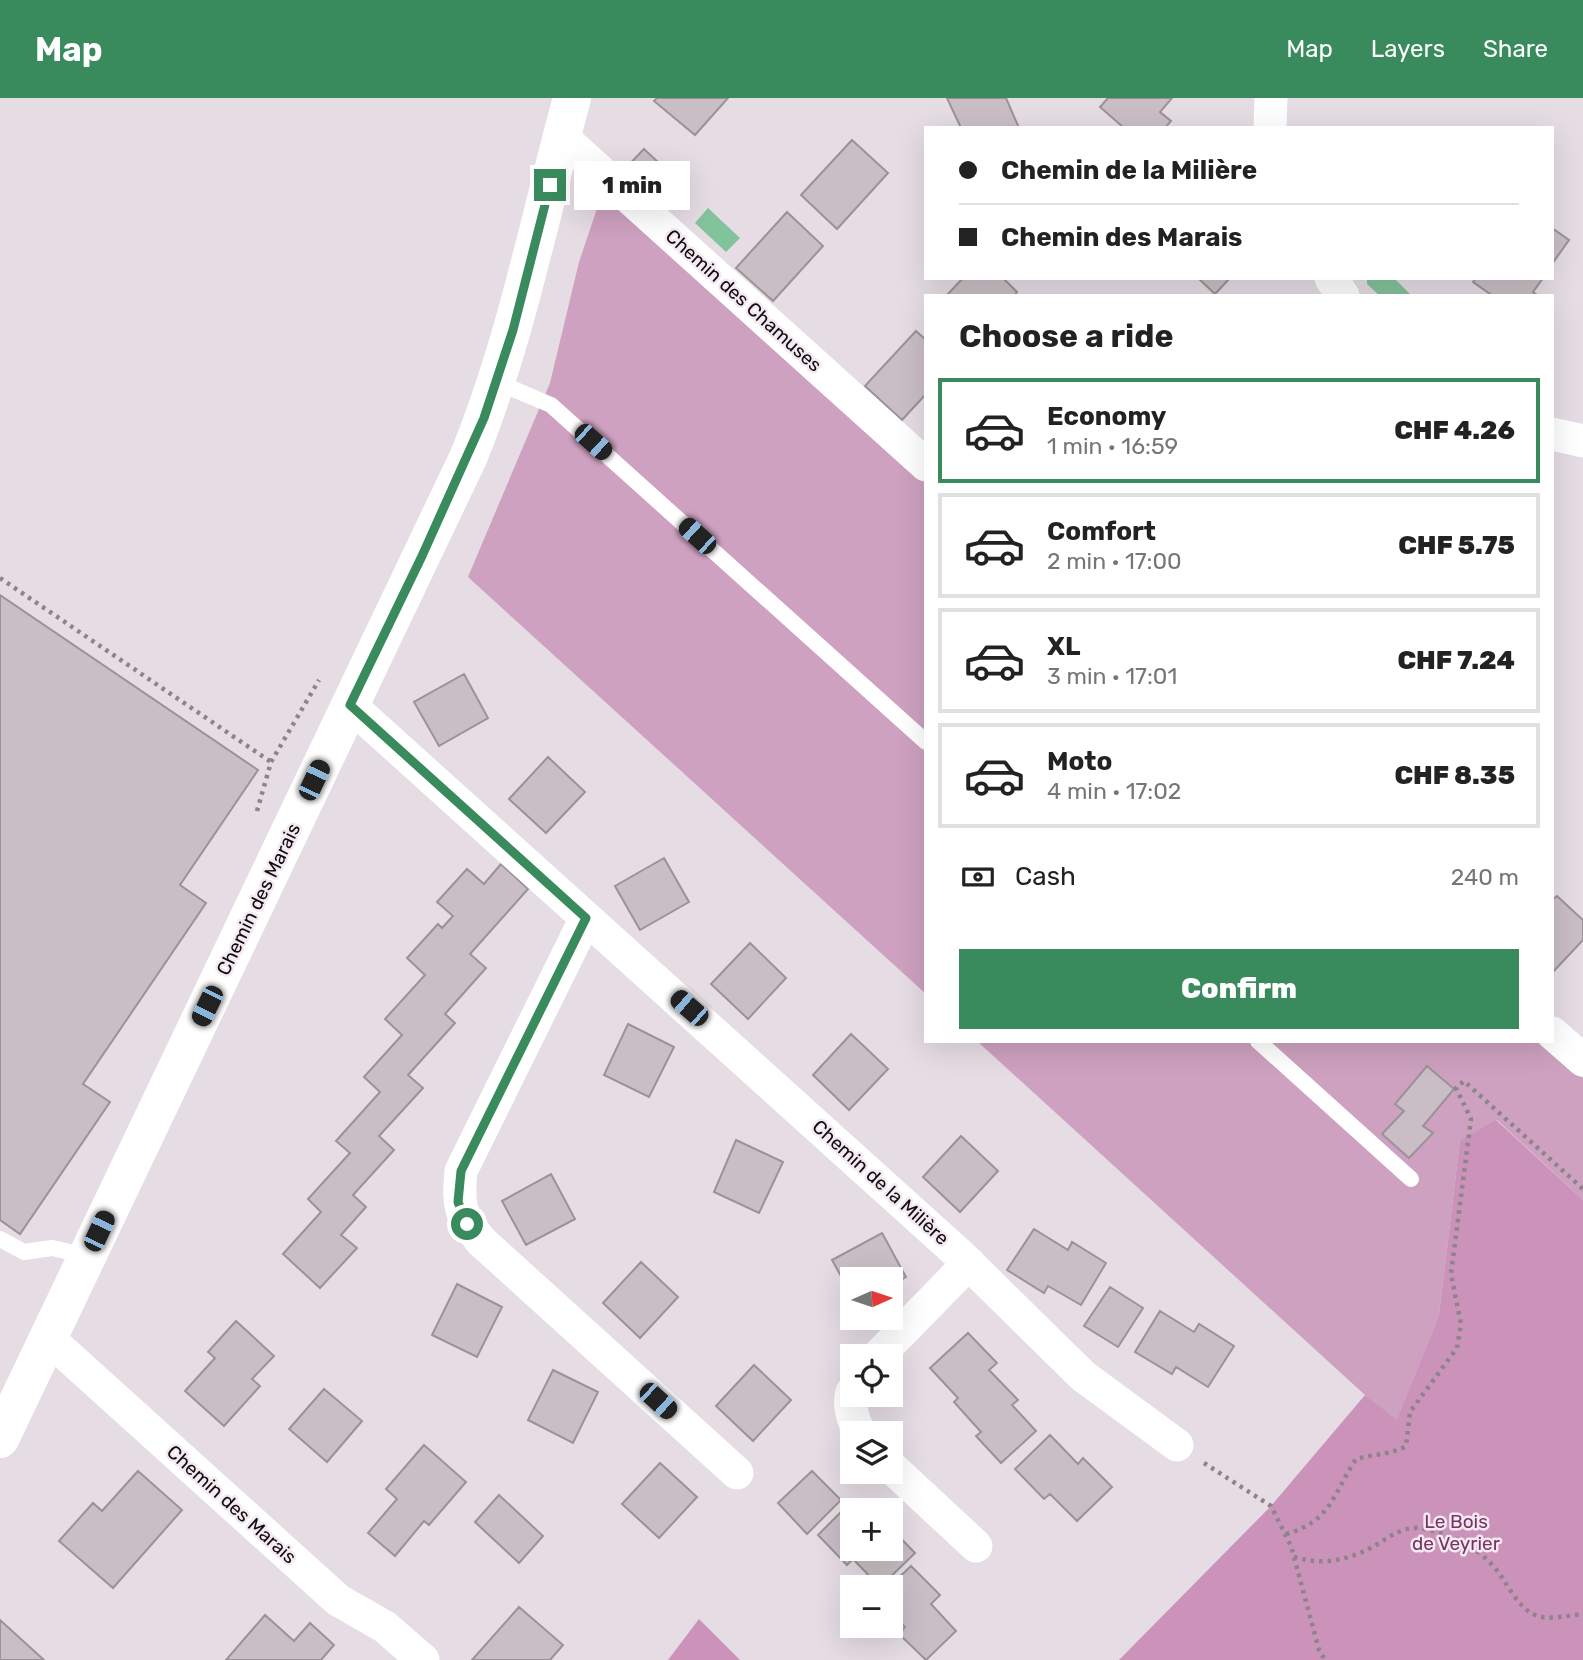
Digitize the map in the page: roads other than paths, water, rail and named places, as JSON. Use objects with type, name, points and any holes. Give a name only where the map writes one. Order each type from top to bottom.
[{"type":"street","name":"Chemin des Marais","points":[[0,1439],[468,458],[497,382],[529,270],[572,98]]},
{"type":"street","points":[[1270,126],[1271,98]]},
{"type":"street","name":"Chemin des Chamuses","points":[[562,137],[924,463]]},
{"type":"street","points":[[1554,434],[1583,441]]},
{"type":"street","name":"Chemin de la Milière","points":[[350,705],[730,1044],[969,1263],[1083,1376],[1177,1445]]},
{"type":"street","points":[[586,918],[461,1171],[458,1202],[467,1224],[481,1241],[737,1473]]},
{"type":"street","points":[[1554,1034],[1583,1060]]},
{"type":"street","points":[[890,1344],[969,1263]]},
{"type":"street","name":"Chemin des Marais","points":[[48,1338],[338,1600],[385,1627],[423,1660]]},
{"type":"street","points":[[903,1478],[976,1546]]},
{"type":"lane","points":[[497,382],[551,405],[924,740]]},
{"type":"lane","points":[[1260,1043],[1411,1180]]},
{"type":"lane","points":[[0,1239],[24,1252],[52,1248],[87,1256]]},
{"type":"park label","name":"Le Bois de Veyrier","points":[[1456,1532]]}]
